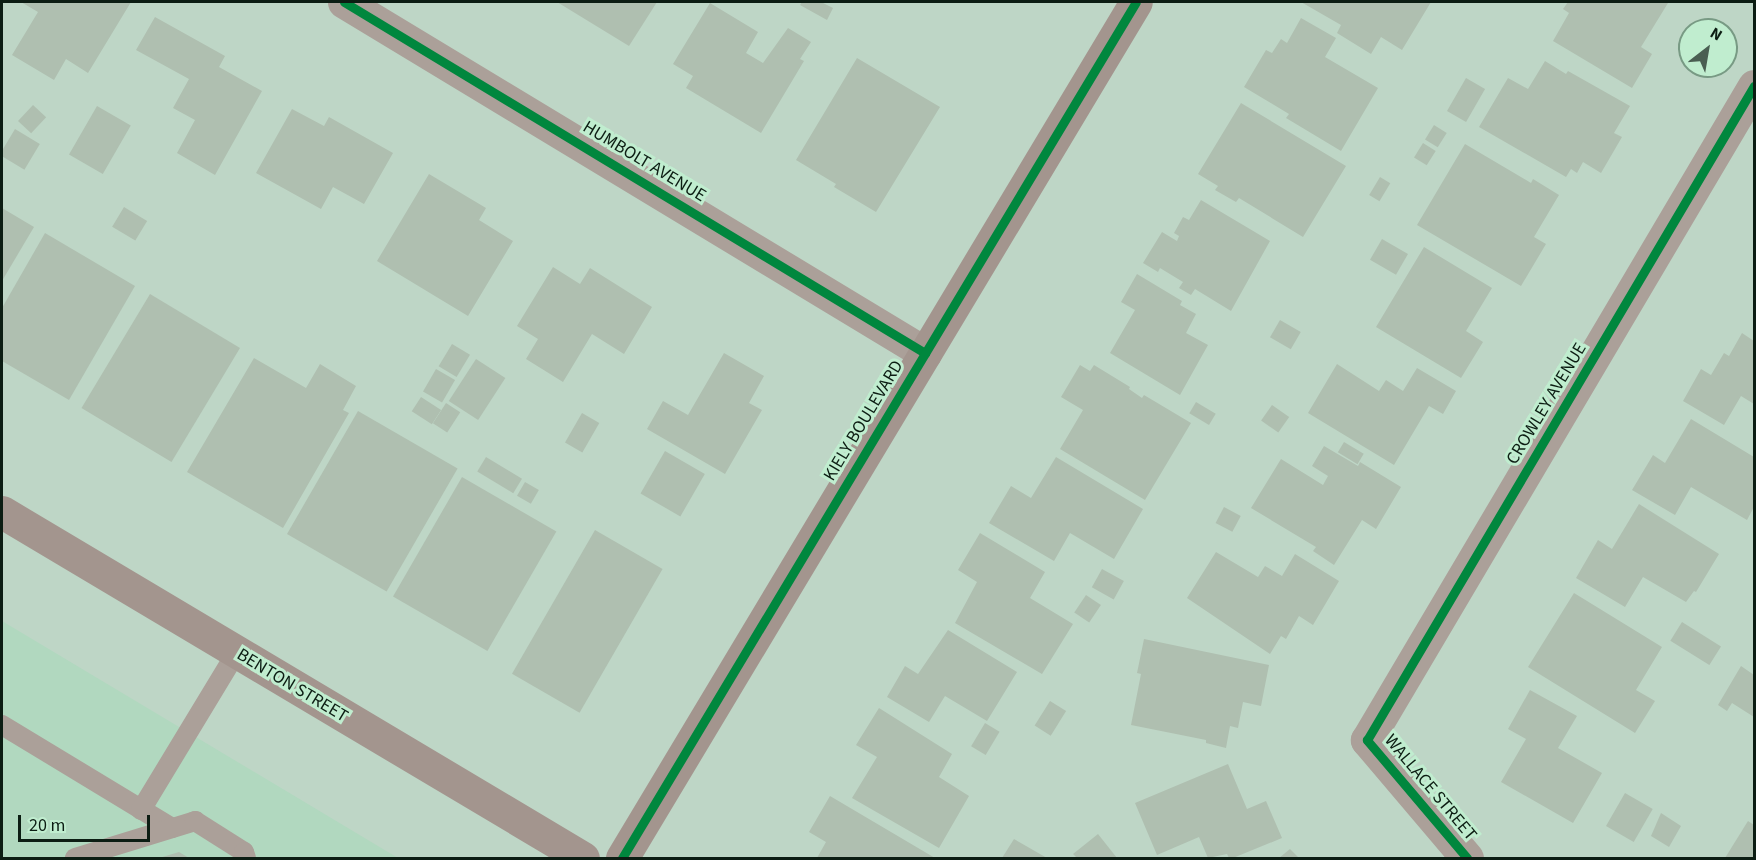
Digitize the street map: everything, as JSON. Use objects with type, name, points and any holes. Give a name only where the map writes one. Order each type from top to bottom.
[{"type":"main road","name":"KIELY BOULEVARD","points":[[622,858],[1136,2]]},
{"type":"main road","name":"BENTON STREET","points":[[2,512],[583,858]]},
{"type":"street","name":"HUMBOLT AVENUE","points":[[344,2],[925,353]]},
{"type":"street","name":"CROWLEY AVENUE","points":[[1367,740],[1755,86]]},
{"type":"street","name":"WALLACE STREET","points":[[1367,740],[1467,858]]},
{"type":"lane","points":[[141,810],[236,653]]},
{"type":"lane","points":[[2,725],[172,828]]},
{"type":"lane","points":[[75,858],[195,821],[244,852],[246,858]]},
{"type":"shaded area","points":[[2,621],[398,858],[2,858]]},
{"type":"building","points":[[21,2],[131,2],[88,73],[66,59],[54,80],[12,55],[38,12]]},
{"type":"building","points":[[557,2],[657,2],[629,46]]},
{"type":"building","points":[[802,2],[821,2],[833,8],[827,20],[800,5]]},
{"type":"building","points":[[1301,2],[1431,2],[1402,50],[1381,37],[1371,54],[1337,33],[1341,25]]},
{"type":"building","points":[[1568,2],[1668,3],[1641,47],[1652,54],[1632,88],[1553,41],[1569,13],[1563,9]]},
{"type":"building","points":[[710,3],[758,32],[746,53],[763,63],[788,28],[811,42],[800,59],[804,61],[761,133],[686,88],[693,76],[673,64]]},
{"type":"building","points":[[155,17],[225,56],[219,67],[262,91],[215,175],[177,153],[195,120],[173,108],[189,79],[136,50]]},
{"type":"building","points":[[1301,18],[1336,38],[1325,57],[1378,88],[1341,151],[1286,118],[1289,114],[1244,87],[1266,50],[1272,53],[1281,39],[1287,43]]},
{"type":"building","points":[[857,58],[940,107],[876,212],[834,187],[836,184],[796,160]]},
{"type":"building","points":[[1545,61],[1566,74],[1568,71],[1630,106],[1614,133],[1622,137],[1601,173],[1583,162],[1577,173],[1571,169],[1566,177],[1479,127],[1508,78],[1528,89]]},
{"type":"building","points":[[1466,78],[1485,89],[1466,122],[1447,111]]},
{"type":"building","points":[[1241,103],[1346,166],[1303,237],[1239,198],[1236,202],[1215,190],[1218,186],[1198,174]]},
{"type":"building","points":[[33,105],[46,117],[31,133],[18,121]]},
{"type":"building","points":[[97,106],[131,125],[103,174],[69,154]]},
{"type":"building","points":[[292,109],[324,126],[329,117],[393,153],[364,204],[333,187],[321,209],[256,173]]},
{"type":"building","points":[[1434,125],[1447,133],[1438,147],[1425,139]]},
{"type":"building","points":[[15,129],[40,144],[24,170],[2,156],[2,151]]},
{"type":"building","points":[[1423,143],[1436,151],[1427,165],[1414,157]]},
{"type":"building","points":[[1465,144],[1531,183],[1533,179],[1559,195],[1534,237],[1546,244],[1521,286],[1417,225]]},
{"type":"building","points":[[429,174],[486,208],[479,220],[513,241],[468,316],[377,261]]},
{"type":"building","points":[[1380,177],[1390,183],[1379,201],[1369,195]]},
{"type":"building","points":[[1201,200],[1270,241],[1231,311],[1195,289],[1191,295],[1179,288],[1183,282],[1160,268],[1158,272],[1143,263],[1162,232],[1177,241],[1179,236],[1174,233],[1183,217],[1189,220]]},
{"type":"building","points":[[124,207],[147,221],[135,241],[112,227]]},
{"type":"building","points":[[2,208],[34,227],[2,281]]},
{"type":"building","points":[[45,233],[135,286],[69,400],[2,361],[2,308]]},
{"type":"building","points":[[1382,239],[1408,254],[1396,275],[1370,260]]},
{"type":"building","points":[[1424,247],[1492,288],[1466,331],[1483,342],[1461,378],[1376,327]]},
{"type":"building","points":[[553,267],[580,284],[590,268],[652,307],[624,354],[592,334],[563,382],[526,359],[538,339],[517,326]]},
{"type":"building","points":[[1137,274],[1182,301],[1180,305],[1196,314],[1186,333],[1208,345],[1180,395],[1110,353],[1135,310],[1121,302]]},
{"type":"building","points":[[150,294],[240,348],[172,462],[81,408]]},
{"type":"building","points":[[1280,320],[1301,332],[1291,349],[1270,337]]},
{"type":"building","points":[[1742,333],[1754,341],[1754,404],[1741,396],[1724,425],[1683,401],[1701,369],[1711,375],[1724,353],[1729,356]]},
{"type":"building","points":[[452,344],[470,355],[457,377],[439,366]]},
{"type":"building","points":[[724,353],[764,376],[749,403],[762,410],[725,474],[647,429],[663,401],[688,415]]},
{"type":"building","points":[[254,358],[306,388],[320,364],[356,386],[343,410],[349,413],[283,528],[187,472]]},
{"type":"building","points":[[476,359],[505,378],[478,420],[449,401]]},
{"type":"building","points":[[1337,364],[1379,391],[1386,380],[1403,391],[1417,368],[1456,391],[1443,414],[1429,406],[1394,465],[1308,413]]},
{"type":"building","points":[[1080,365],[1090,371],[1094,365],[1130,387],[1129,389],[1142,398],[1144,395],[1191,423],[1145,500],[1060,449],[1083,410],[1061,397]]},
{"type":"building","points":[[436,369],[455,380],[442,403],[423,392]]},
{"type":"building","points":[[421,397],[441,410],[432,424],[412,411]]},
{"type":"building","points":[[1196,402],[1216,414],[1209,425],[1189,413]]},
{"type":"building","points":[[446,403],[460,412],[447,432],[433,423]]},
{"type":"building","points":[[1272,405],[1289,417],[1278,433],[1261,421]]},
{"type":"building","points":[[358,411],[458,468],[387,591],[287,534]]},
{"type":"building","points":[[582,413],[599,423],[582,452],[565,442]]},
{"type":"building","points":[[1691,419],[1754,457],[1754,507],[1747,520],[1691,487],[1675,515],[1632,490],[1653,455],[1665,463]]},
{"type":"building","points":[[1344,442],[1364,454],[1358,464],[1338,452]]},
{"type":"building","points":[[1324,446],[1358,466],[1360,462],[1401,487],[1376,529],[1362,520],[1334,565],[1313,551],[1316,547],[1251,508],[1281,459],[1323,485],[1328,476],[1312,466]]},
{"type":"building","points":[[665,451],[705,474],[680,516],[640,493]]},
{"type":"building","points":[[486,457],[522,479],[513,493],[477,472]]},
{"type":"building","points":[[1056,457],[1143,509],[1114,559],[1070,533],[1054,561],[989,523],[1011,486],[1031,498]]},
{"type":"building","points":[[462,477],[556,532],[487,651],[393,597]]},
{"type":"building","points":[[525,482],[539,490],[531,504],[517,496]]},
{"type":"building","points":[[1639,504],[1719,554],[1696,592],[1694,591],[1686,602],[1643,577],[1625,607],[1576,578],[1598,540],[1612,549]]},
{"type":"building","points":[[1224,507],[1241,516],[1232,532],[1216,523]]},
{"type":"building","points":[[595,530],[663,569],[580,713],[512,674]]},
{"type":"building","points":[[980,533],[1045,572],[1030,598],[1073,624],[1042,674],[955,623],[977,582],[958,570]]},
{"type":"building","points":[[1216,552],[1258,577],[1265,566],[1282,576],[1295,554],[1339,581],[1313,625],[1299,616],[1286,639],[1281,636],[1270,654],[1187,598]]},
{"type":"building","points":[[1102,569],[1124,581],[1114,599],[1092,587]]},
{"type":"building","points":[[1574,593],[1662,647],[1636,690],[1655,701],[1635,733],[1528,667]]},
{"type":"building","points":[[1086,595],[1101,605],[1089,622],[1074,612]]},
{"type":"building","points":[[1682,622],[1721,646],[1709,665],[1670,641]]},
{"type":"building","points":[[948,630],[1017,672],[987,721],[945,696],[929,722],[887,697],[905,666],[918,674]]},
{"type":"building","points":[[1144,639],[1269,665],[1261,706],[1243,702],[1238,728],[1230,726],[1226,748],[1206,743],[1206,740],[1131,725],[1141,674],[1137,673]]},
{"type":"building","points":[[1741,666],[1754,675],[1754,717],[1732,703],[1727,711],[1718,705]]},
{"type":"building","points":[[1530,690],[1577,716],[1558,748],[1602,773],[1573,823],[1501,782],[1526,739],[1508,729]]},
{"type":"building","points":[[1050,701],[1066,711],[1051,736],[1035,726]]},
{"type":"building","points":[[879,708],[952,754],[939,777],[969,796],[939,848],[852,798],[877,757],[856,745]]},
{"type":"building","points":[[985,723],[1000,732],[986,755],[971,746]]},
{"type":"building","points":[[1228,764],[1247,809],[1266,801],[1282,838],[1233,858],[1229,858],[1227,854],[1208,858],[1199,837],[1157,855],[1135,803]]},
{"type":"building","points":[[1625,793],[1653,809],[1634,842],[1606,826]]},
{"type":"building","points":[[830,796],[935,858],[817,858],[826,842],[809,832]]},
{"type":"building","points":[[1661,813],[1681,826],[1669,847],[1651,836]]},
{"type":"building","points":[[1748,821],[1754,825],[1754,858],[1725,858]]},
{"type":"building","points":[[1098,834],[1117,858],[1077,858],[1073,854]]},
{"type":"building","points":[[1014,839],[1047,858],[1002,858]]},
{"type":"building","points":[[1290,849],[1299,858],[1279,858]]},
{"type":"building","points":[[179,852],[189,858],[159,858]]},
{"type":"cycle path","points":[[344,2],[925,353]]},
{"type":"cycle path","points":[[622,858],[1136,2]]},
{"type":"cycle path","points":[[1467,858],[1367,740],[1754,86]]}]
